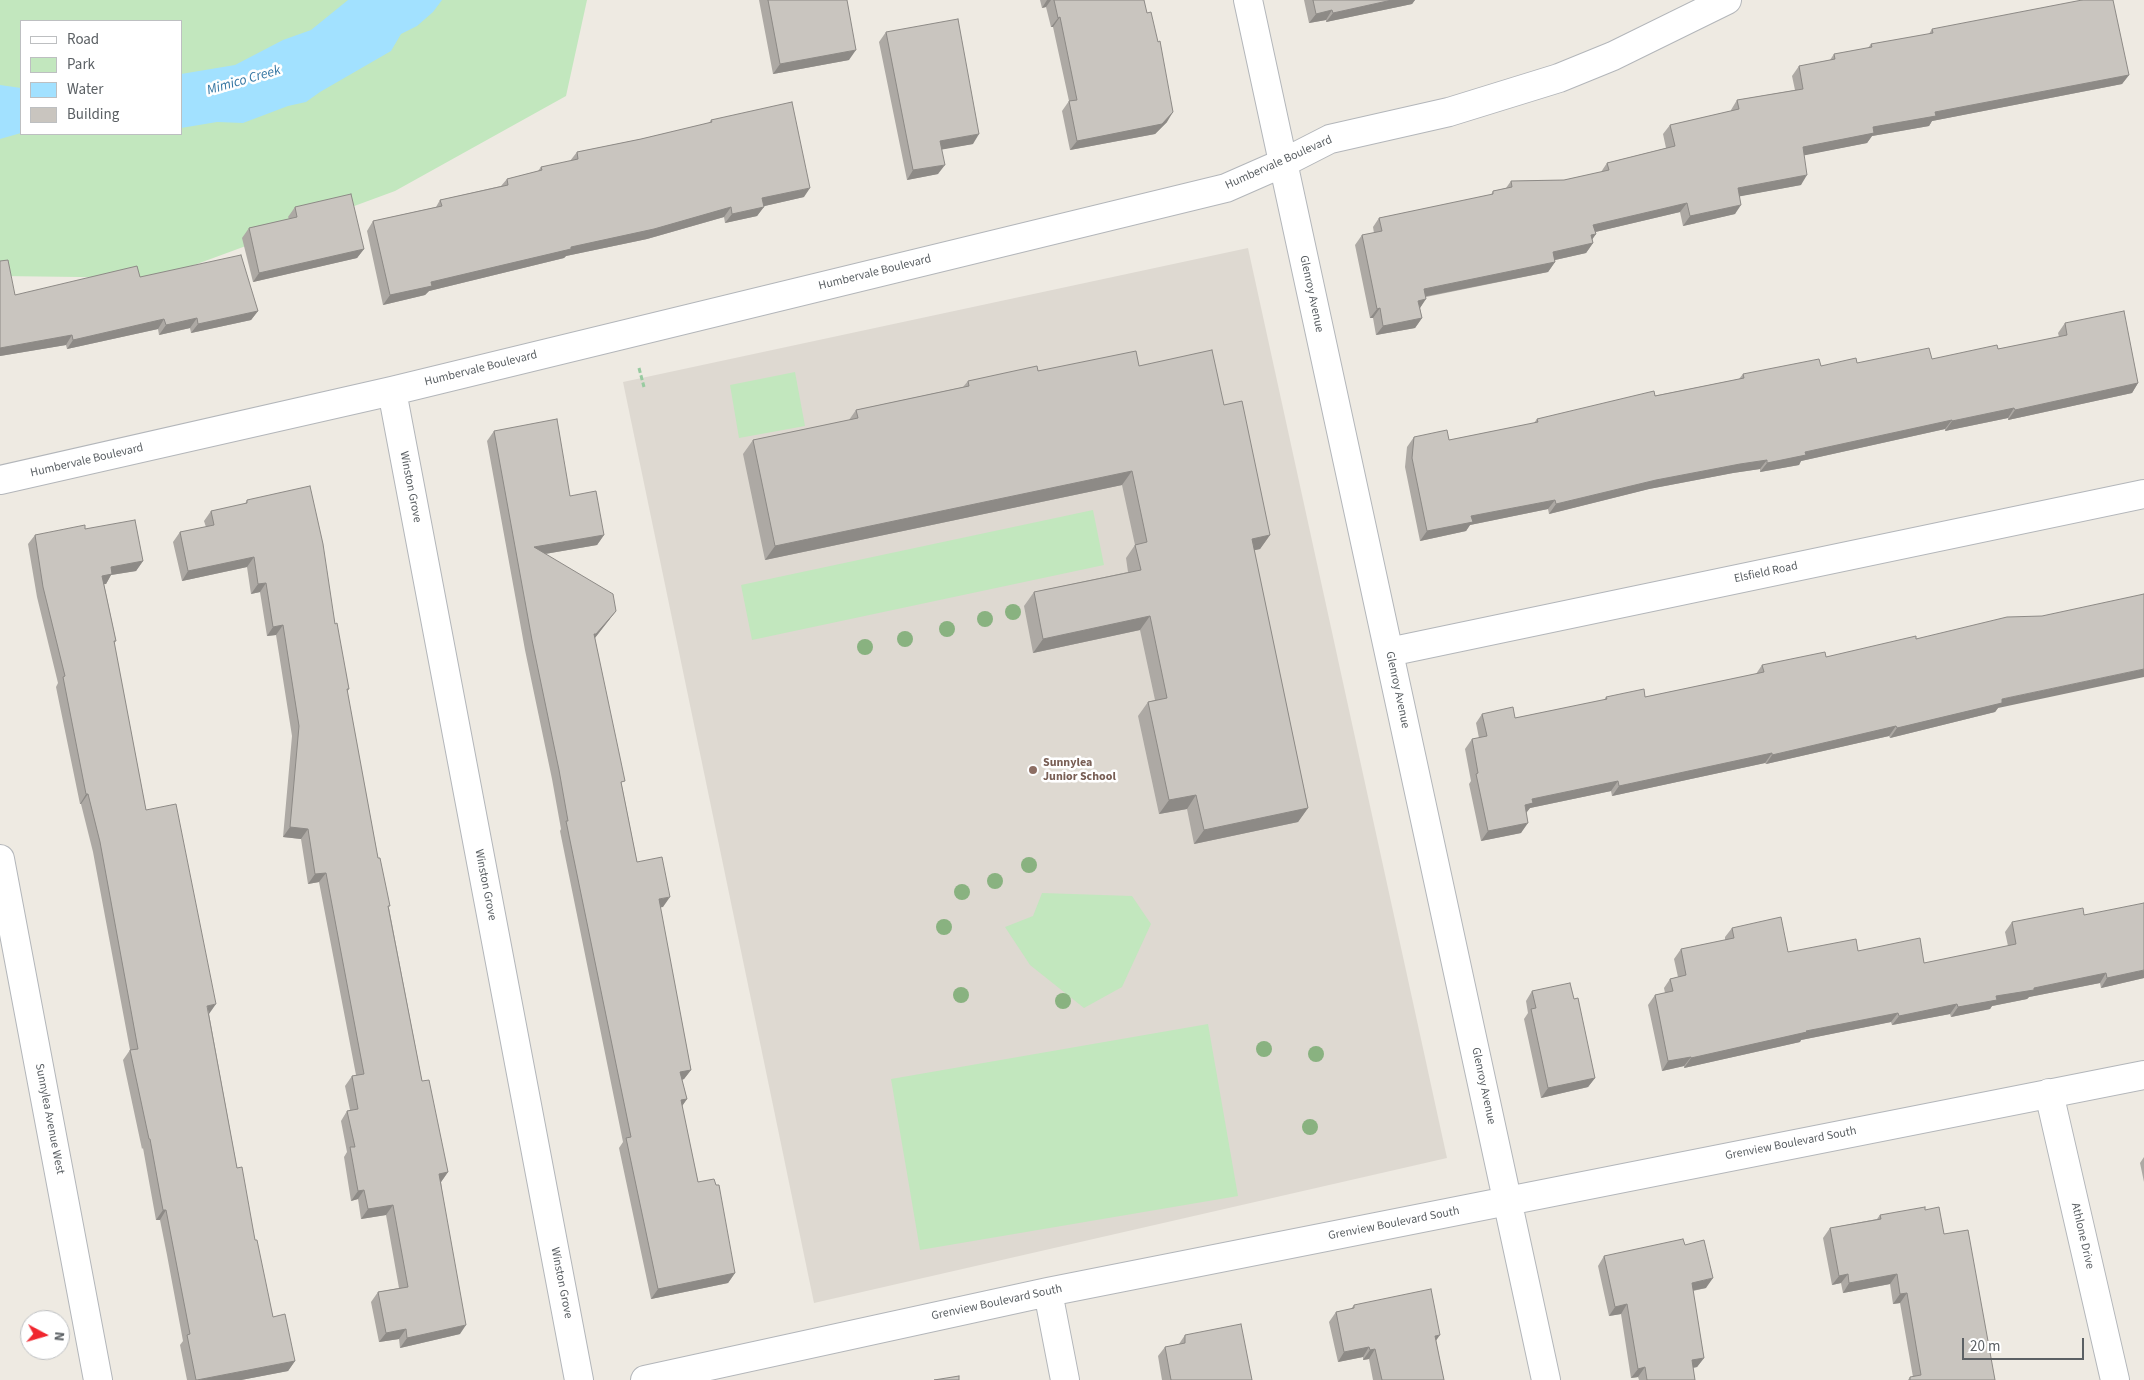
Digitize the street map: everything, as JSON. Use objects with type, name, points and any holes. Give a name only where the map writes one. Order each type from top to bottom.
[{"type":"street","name":"Glenroy Avenue","points":[[1248,0],[1546,1380]]},
{"type":"street","name":"Humbervale Boulevard","points":[[0,480],[392,391],[1226,188],[1330,139],[1449,112],[1559,78],[1613,56],[1727,0]]},
{"type":"street","name":"Winston Grove","points":[[392,391],[579,1380]]},
{"type":"street","name":"Elsfield Road","points":[[1389,652],[2144,494]]},
{"type":"street","name":"Sunnylea Avenue West","points":[[0,859],[98,1380]]},
{"type":"street","name":"Grenview Boulevard South","points":[[645,1380],[1048,1292],[2144,1075]]},
{"type":"street","name":"Athlone Drive","points":[[2049,1093],[2114,1380]]},
{"type":"street","points":[[1048,1292],[1066,1380]]},
{"type":"shaded area","name":"Sunnylea Junior School","points":[[1248,248],[1447,1158],[814,1303],[623,382]]},
{"type":"green space","points":[[0,0],[587,0],[566,96],[395,191],[159,278],[0,276]]},
{"type":"green space","points":[[795,372],[805,426],[739,438],[730,385]]},
{"type":"green space","points":[[1093,510],[1104,565],[752,640],[741,585]]},
{"type":"green space","points":[[1042,893],[1132,896],[1151,924],[1122,987],[1084,1008],[1030,965],[1005,927],[1033,916]]},
{"type":"green space","points":[[1208,1024],[1238,1196],[920,1250],[891,1079]]},
{"type":"water","name":"Mimico Creek","points":[[348,0],[442,0],[433,12],[417,26],[401,34],[391,51],[306,102],[288,106],[243,123],[217,122],[182,128],[182,74],[235,65],[283,40],[311,30]]},
{"type":"water","points":[[0,85],[20,88],[20,133],[0,139]]},
{"type":"building","points":[[768,0],[847,0],[856,50],[780,64]]},
{"type":"building","points":[[1054,0],[1144,0],[1147,13],[1151,12],[1158,42],[1160,41],[1173,112],[1162,124],[1077,141],[1069,101],[1077,100],[1060,17],[1058,18]]},
{"type":"building","points":[[1313,0],[1392,0],[1333,13],[1332,10],[1316,14]]},
{"type":"building","points":[[2082,0],[2113,0],[2129,75],[1935,112],[1936,116],[1873,127],[1874,133],[1803,147],[1807,175],[1738,188],[1741,205],[1690,216],[1687,203],[1593,225],[1596,234],[1591,235],[1593,243],[1553,252],[1555,262],[1424,289],[1426,299],[1418,301],[1422,318],[1383,326],[1380,308],[1377,309],[1362,235],[1382,231],[1379,218],[1493,194],[1493,191],[1512,187],[1511,181],[1564,180],[1609,170],[1607,163],[1675,146],[1670,125],[1739,109],[1737,100],[1803,89],[1799,66],[1835,59],[1834,54],[1872,47],[1871,44],[1933,33],[1932,29]]},
{"type":"building","points":[[958,19],[979,134],[940,141],[945,165],[913,170],[886,32]]},
{"type":"building","points":[[792,102],[810,188],[762,198],[764,207],[732,214],[731,207],[654,229],[571,247],[571,249],[431,282],[432,286],[390,295],[373,221],[442,206],[440,200],[508,185],[507,179],[542,170],[541,167],[578,159],[577,152],[641,139],[712,122],[711,120]]},
{"type":"building","points":[[351,194],[364,249],[259,273],[249,228],[297,217],[295,207]]},
{"type":"building","points":[[241,255],[258,311],[198,324],[197,318],[166,325],[164,319],[73,340],[72,335],[0,348],[0,261],[8,260],[15,295],[137,266],[140,277]]},
{"type":"building","points":[[2124,311],[2138,383],[2015,410],[2014,408],[1952,420],[1805,452],[1806,455],[1767,463],[1767,460],[1740,464],[1656,480],[1556,504],[1555,500],[1471,516],[1473,522],[1427,531],[1412,458],[1414,437],[1447,430],[1449,440],[1538,422],[1537,419],[1654,391],[1655,396],[1744,378],[1743,374],[1819,359],[1821,366],[1856,358],[1857,363],[1929,348],[1932,359],[1997,345],[1998,349],[2067,335],[2065,323]]},
{"type":"building","points":[[1212,350],[1224,405],[1242,401],[1270,535],[1252,539],[1308,808],[1204,830],[1196,795],[1169,800],[1148,702],[1167,698],[1150,616],[1043,639],[1034,592],[1141,570],[1135,545],[1147,542],[1132,471],[775,546],[753,440],[858,418],[856,410],[969,386],[968,381],[1037,366],[1038,371],[1136,351],[1139,366]]},
{"type":"building","points":[[557,419],[570,496],[596,491],[604,535],[534,547],[613,594],[616,611],[594,634],[625,781],[621,782],[637,862],[662,857],[670,897],[659,899],[691,1070],[680,1072],[687,1099],[681,1100],[698,1182],[714,1179],[716,1185],[719,1185],[735,1273],[658,1289],[626,1138],[631,1137],[566,821],[568,821],[559,770],[532,640],[494,431]]},
{"type":"building","points":[[310,486],[323,544],[335,624],[337,623],[378,858],[380,858],[390,906],[388,906],[422,1081],[429,1080],[448,1172],[439,1174],[466,1325],[407,1338],[406,1329],[386,1333],[378,1292],[408,1287],[393,1205],[368,1209],[364,1190],[358,1191],[350,1147],[355,1147],[347,1111],[358,1109],[352,1076],[364,1074],[326,873],[315,874],[308,829],[290,827],[299,726],[283,625],[273,627],[266,583],[258,584],[254,557],[188,571],[180,532],[214,525],[211,511],[247,503],[247,500]]},
{"type":"building","points":[[135,520],[143,561],[111,567],[112,574],[102,576],[116,641],[114,641],[146,810],[176,804],[216,1004],[207,1006],[237,1168],[242,1167],[255,1240],[257,1240],[273,1317],[285,1314],[295,1361],[197,1380],[187,1335],[190,1334],[166,1210],[163,1210],[150,1139],[130,1050],[138,1049],[100,842],[88,794],[86,794],[63,677],[65,676],[43,587],[35,535],[85,525],[85,529]]},
{"type":"building","points":[[2144,594],[2144,669],[2002,699],[2002,703],[1772,755],[1772,753],[1619,786],[1618,781],[1532,799],[1533,803],[1525,805],[1528,823],[1488,831],[1476,774],[1478,773],[1472,739],[1487,736],[1482,714],[1513,707],[1515,718],[1607,699],[1606,697],[1644,689],[1645,697],[1764,672],[1762,665],[1825,652],[1826,657],[1916,636],[1916,639],[2007,617],[2042,616]]},
{"type":"building","points":[[2144,903],[2144,970],[2107,978],[2106,973],[2034,988],[2034,990],[1996,996],[1997,1000],[1958,1007],[1957,1004],[1899,1016],[1898,1013],[1806,1031],[1691,1058],[1668,1061],[1655,995],[1673,991],[1670,979],[1686,975],[1681,949],[1734,938],[1732,928],[1781,917],[1788,952],[1856,939],[1858,951],[1920,938],[1924,963],[2016,944],[2012,922],[2083,908],[2084,915]]},
{"type":"building","points":[[1570,983],[1574,999],[1578,998],[1595,1078],[1548,1088],[1531,1009],[1536,1008],[1532,991]]},
{"type":"building","points":[[1925,1207],[1925,1210],[1939,1207],[1944,1234],[1968,1230],[1995,1380],[1910,1380],[1910,1377],[1921,1375],[1907,1293],[1900,1294],[1897,1274],[1849,1283],[1848,1274],[1839,1276],[1830,1228],[1881,1219],[1880,1215]]},
{"type":"building","points":[[1683,1239],[1685,1245],[1704,1240],[1713,1278],[1692,1283],[1704,1358],[1692,1360],[1695,1380],[1647,1380],[1645,1367],[1638,1369],[1627,1304],[1615,1307],[1604,1256]]},
{"type":"building","points":[[1431,1289],[1440,1335],[1435,1336],[1444,1380],[1382,1380],[1375,1349],[1370,1350],[1369,1347],[1344,1352],[1336,1312],[1354,1308],[1354,1305]]},
{"type":"building","points":[[1241,1324],[1252,1380],[1171,1380],[1165,1347],[1185,1343],[1185,1335]]},
{"type":"building","points":[[959,1376],[959,1380],[934,1380]]},
{"type":"place","name":"Sunnylea Junior School","points":[[1033,770]]}]
